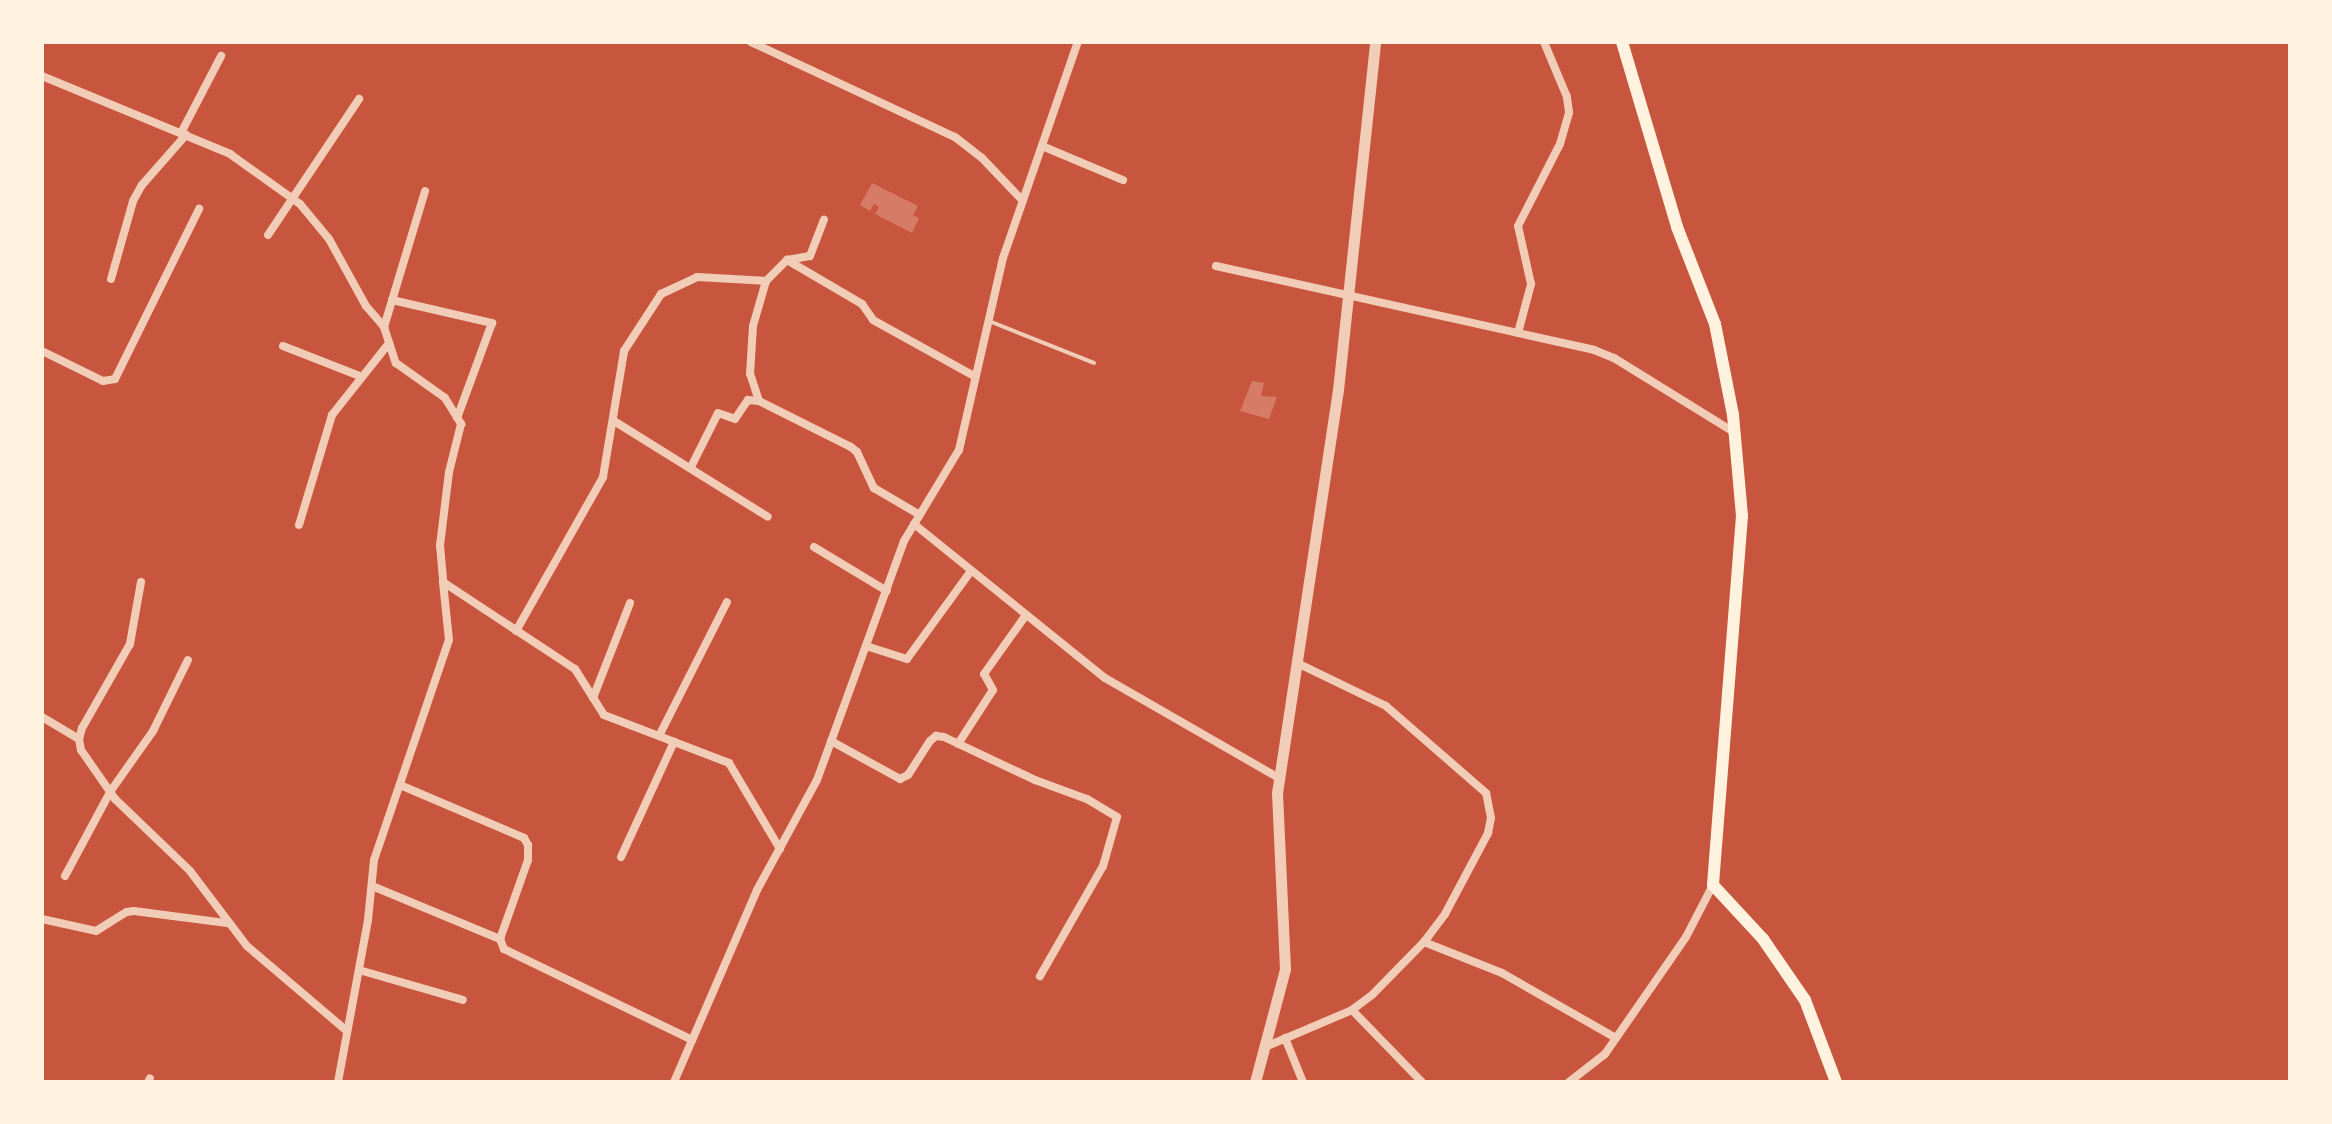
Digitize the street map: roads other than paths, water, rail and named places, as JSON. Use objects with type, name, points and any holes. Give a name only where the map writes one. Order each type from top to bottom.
[{"type":"main road","points":[[1622,42],[1677,227],[1715,324],[1734,432],[1742,516],[1713,885],[1763,939],[1805,1000],[1836,1082]]},
{"type":"street","points":[[754,42],[955,137],[982,158],[1023,201]]},
{"type":"street","points":[[674,1082],[757,890],[817,780],[904,541],[959,450],[987,320],[1023,201],[1078,42]]},
{"type":"street","points":[[1255,1082],[1285,969],[1277,793],[1338,390],[1375,42]]},
{"type":"street","points":[[1518,333],[1529,296],[1531,272],[1518,226],[1560,144],[1569,112],[1567,97],[1544,42]]},
{"type":"street","points":[[111,279],[133,201],[183,134],[221,56]]},
{"type":"street","points":[[42,76],[230,154],[291,198],[329,239],[366,306],[384,327],[396,363],[445,398],[461,424],[449,472],[440,545],[449,640],[374,860],[359,970],[338,1082]]},
{"type":"street","points":[[268,235],[359,99]]},
{"type":"street","points":[[1042,146],[1123,180]]},
{"type":"street","points":[[384,327],[425,191]]},
{"type":"street","points":[[42,351],[103,381],[115,379],[199,209]]},
{"type":"street","points":[[759,401],[750,374],[753,326],[766,281],[787,260],[810,256],[824,220]]},
{"type":"street","points":[[787,260],[862,304],[873,320],[974,376]]},
{"type":"street","points":[[1216,266],[1606,354],[1734,432]]},
{"type":"street","points":[[516,631],[600,485],[627,344],[667,289],[697,277],[766,281]]},
{"type":"street","points":[[392,300],[492,323],[457,418]]},
{"type":"street","points":[[299,525],[328,422],[360,376],[389,343]]},
{"type":"street","points":[[283,346],[360,376]]},
{"type":"street","points":[[691,467],[718,413],[735,419],[748,400],[759,401],[851,447],[857,452],[874,488],[920,515]]},
{"type":"street","points":[[614,421],[768,517]]},
{"type":"street","points":[[914,524],[1105,678],[1279,778]]},
{"type":"street","points":[[814,547],[887,591]]},
{"type":"street","points":[[866,646],[907,659],[971,571]]},
{"type":"street","points":[[141,582],[130,644],[79,739],[81,750],[110,792],[190,871],[227,923],[269,967],[347,1031]]},
{"type":"street","points":[[443,582],[575,669],[604,715],[729,763],[780,849]]},
{"type":"street","points":[[659,736],[727,602]]},
{"type":"street","points":[[593,698],[630,603]]},
{"type":"street","points":[[958,744],[993,690],[984,674],[1026,615]]},
{"type":"street","points":[[65,876],[110,792],[153,731],[188,660]]},
{"type":"street","points":[[1265,1047],[1352,1010],[1373,994],[1424,942],[1445,914],[1488,833],[1490,805],[1486,793],[1386,706],[1297,663]]},
{"type":"street","points":[[42,717],[79,739]]},
{"type":"street","points":[[831,741],[900,779],[908,775],[936,736],[1035,780],[1087,799],[1117,817],[1103,866],[1040,976]]},
{"type":"street","points":[[621,857],[674,742]]},
{"type":"street","points":[[400,785],[524,838],[528,860],[500,939],[504,949],[692,1040]]},
{"type":"street","points":[[1569,1082],[1605,1054],[1686,937],[1713,885]]},
{"type":"street","points":[[372,886],[500,939]]},
{"type":"street","points":[[42,919],[96,931],[134,911],[227,923]]},
{"type":"street","points":[[1424,942],[1502,973],[1616,1038]]},
{"type":"street","points":[[359,970],[463,1000]]},
{"type":"street","points":[[1352,1010],[1409,1065],[1422,1082]]},
{"type":"street","points":[[1285,1038],[1303,1082]]},
{"type":"lane","points":[[987,320],[1094,363]]}]
